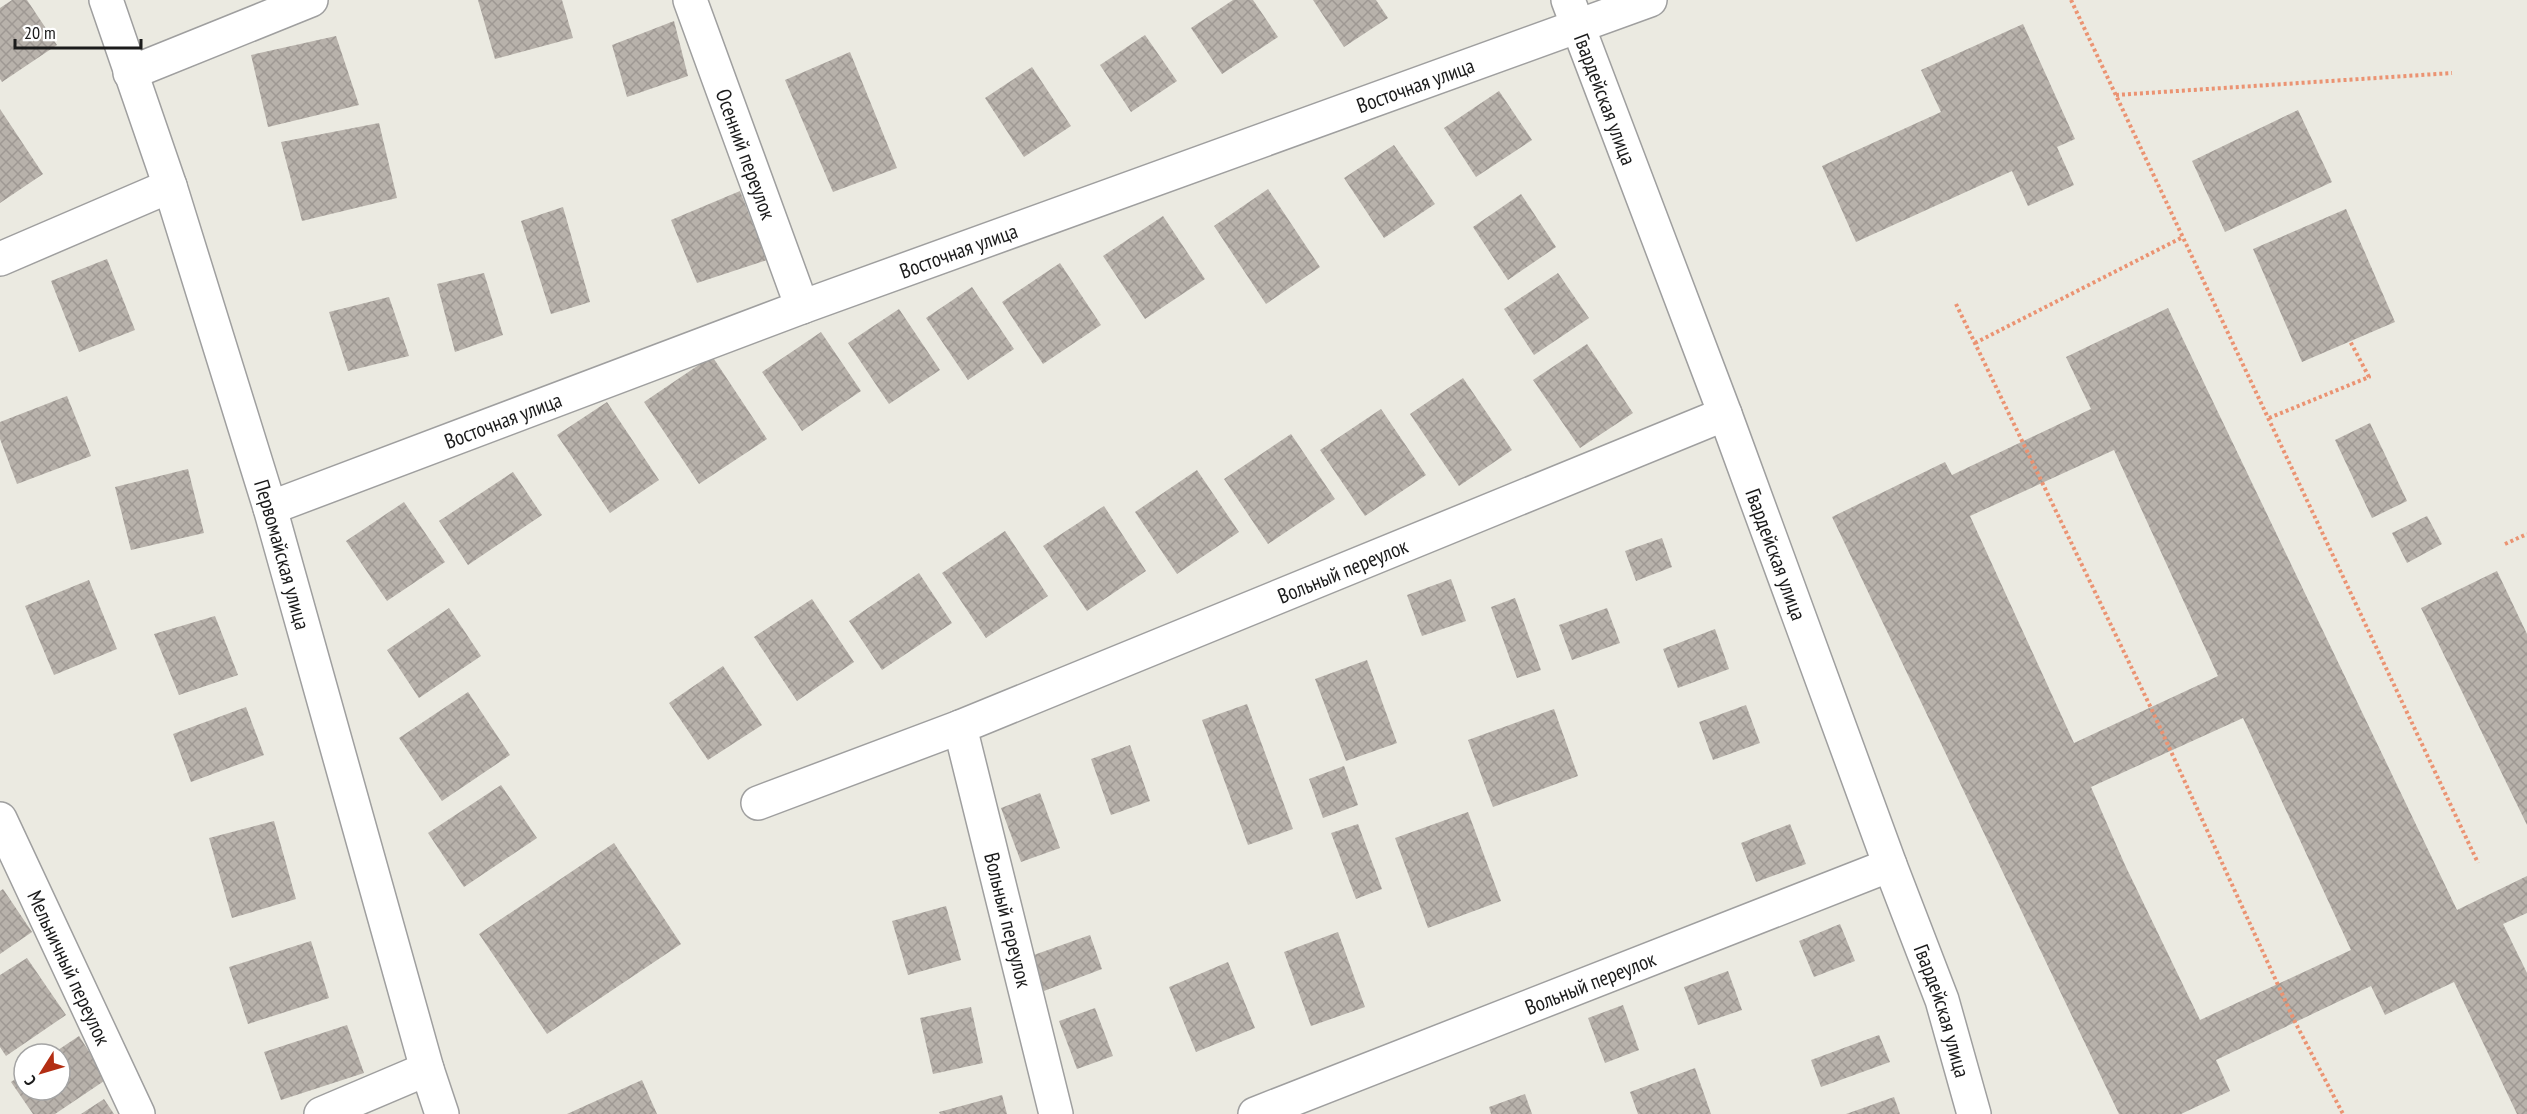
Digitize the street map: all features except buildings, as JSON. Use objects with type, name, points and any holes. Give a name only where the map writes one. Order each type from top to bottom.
[{"type":"street","name":"Первомайская улица","points":[[106,0],[170,186],[270,508],[427,1069],[442,1114]]},
{"type":"street","points":[[130,73],[311,0]]},
{"type":"street","name":"Осенний переулок","points":[[690,0],[802,307]]},
{"type":"street","name":"Восточная улица","points":[[270,508],[1573,13],[1650,0]]},
{"type":"street","name":"Гвардейская улица","points":[[1573,13],[1725,414],[1890,865],[1942,1000],[1974,1114]]},
{"type":"street","points":[[0,259],[170,186]]},
{"type":"street","name":"Вольный переулок","points":[[758,803],[960,727],[1725,414]]},
{"type":"street","name":"Вольный переулок","points":[[960,727],[1056,1114]]},
{"type":"street","name":"Мельничный переулок","points":[[0,819],[138,1114]]},
{"type":"street","name":"Вольный переулок","points":[[1255,1114],[1890,865]]},
{"type":"street","points":[[321,1114],[427,1069]]},
{"type":"path","points":[[2071,0],[2478,863]]},
{"type":"path","points":[[2116,95],[2452,73]]},
{"type":"path","points":[[1976,343],[2183,237]]},
{"type":"path","points":[[1956,304],[2151,708],[2295,1022],[2343,1114]]},
{"type":"path","points":[[2269,418],[2369,377],[2350,342]]},
{"type":"path","points":[[2505,544],[2527,534]]}]
